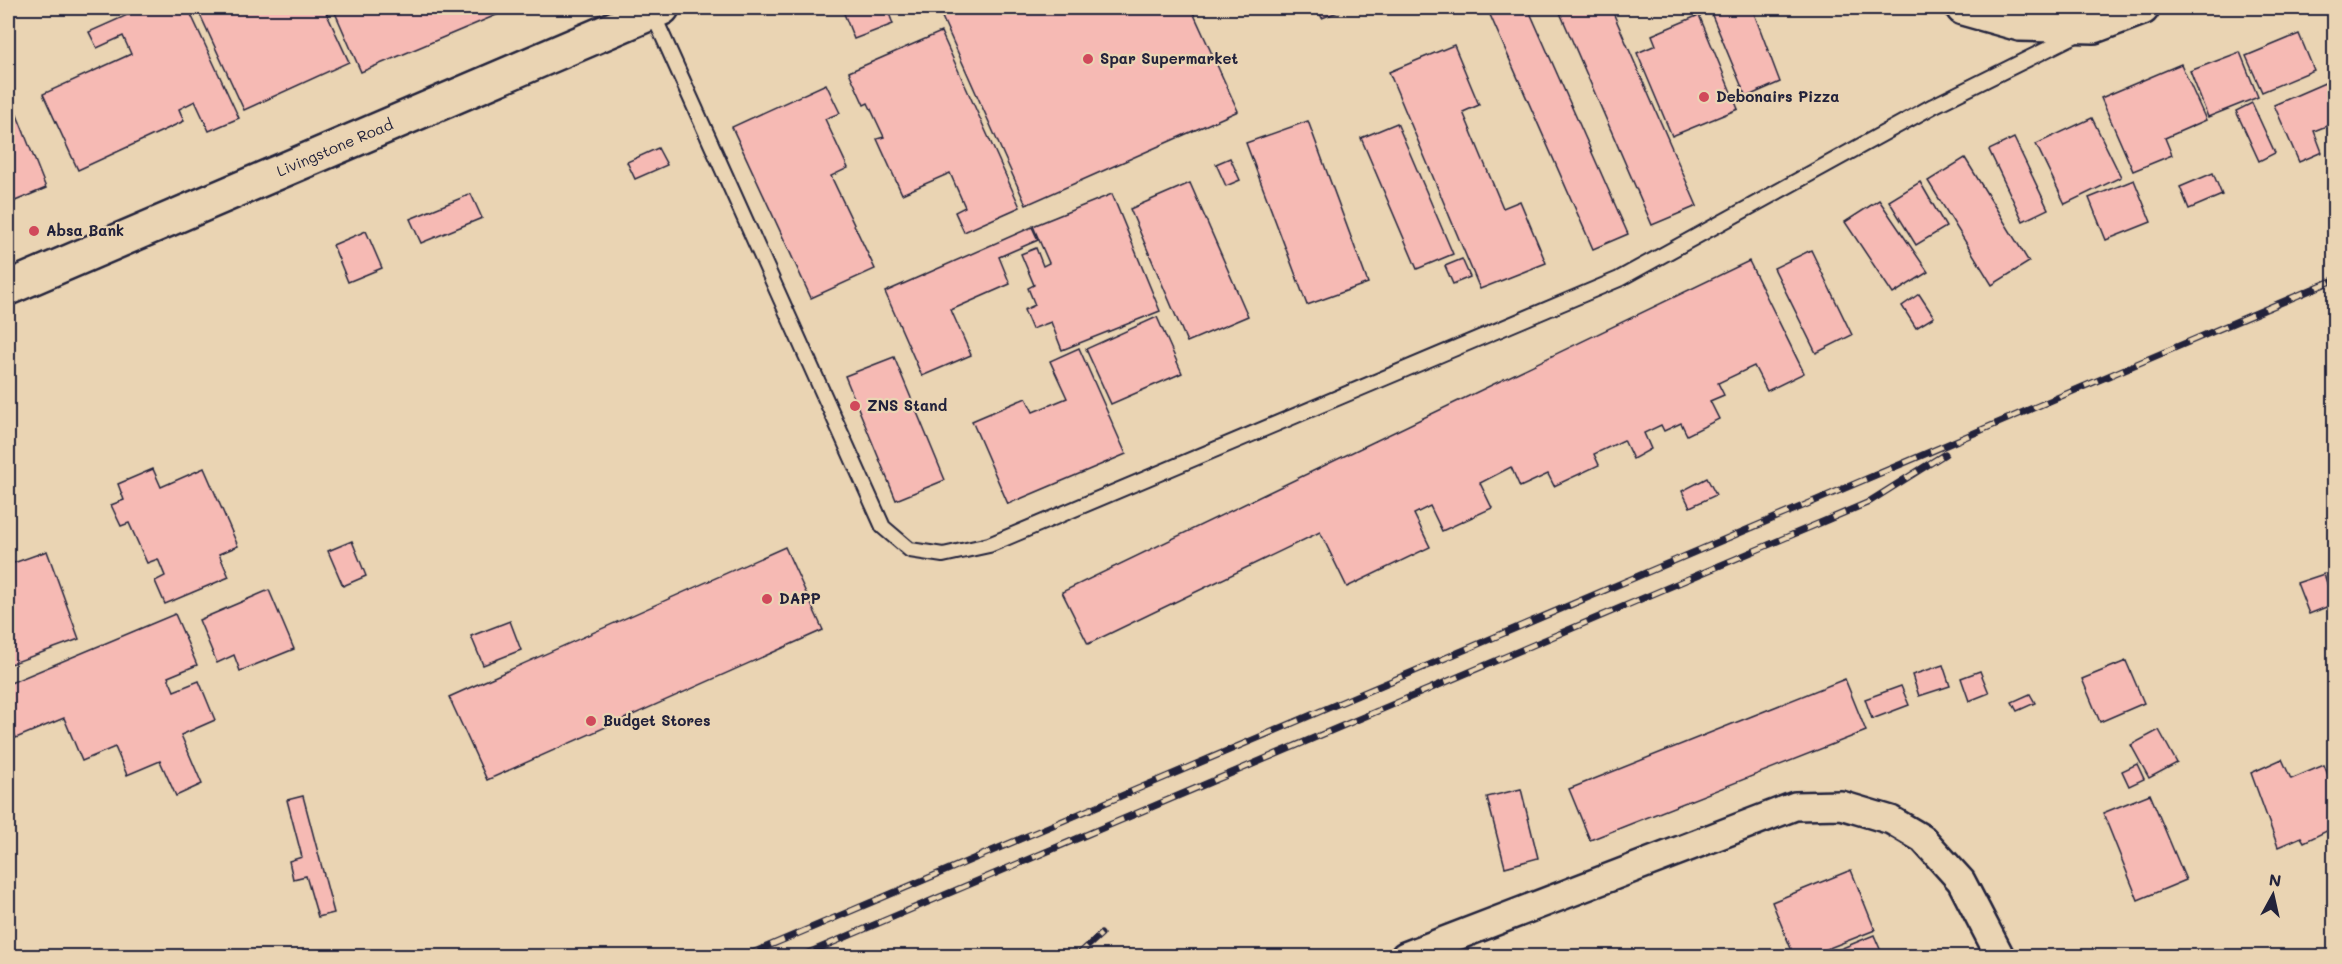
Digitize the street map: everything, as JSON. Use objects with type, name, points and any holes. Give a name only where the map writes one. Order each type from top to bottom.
[{"type":"highway","points":[[1964,8],[2020,24],[2094,26],[2142,8]]},
{"type":"highway","name":"Livingstone Road","points":[[8,288],[657,10]]},
{"type":"street","points":[[1405,957],[1796,806],[1841,805],[1891,820],[1923,839],[1961,881],[2000,957]]},
{"type":"lane","points":[[657,10],[883,527],[910,550],[943,555],[989,545],[1619,279],[1933,106],[2094,26]]},
{"type":"building","points":[[143,8],[188,8],[239,118],[209,131],[195,101],[179,109],[184,121],[78,170],[43,94],[131,54],[123,36],[97,48],[89,32]]},
{"type":"building","points":[[197,8],[324,8],[349,62],[244,110]]},
{"type":"building","points":[[333,8],[513,8],[361,72]]},
{"type":"building","points":[[851,8],[887,8],[893,24],[854,39],[843,11]]},
{"type":"building","name":"Spar Supermarket","points":[[938,8],[1191,8],[1238,111],[1026,205]]},
{"type":"building","points":[[1317,8],[1348,8],[1322,18]]},
{"type":"building","points":[[1487,8],[1528,8],[1628,234],[1593,249]]},
{"type":"building","points":[[1558,8],[1611,8],[1697,206],[1652,225]]},
{"type":"building","points":[[1709,8],[1752,8],[1780,82],[1746,97]]},
{"type":"building","points":[[1699,15],[1738,109],[1672,136],[1637,53],[1656,45],[1652,35]]},
{"type":"building","points":[[941,32],[1020,207],[964,232],[955,212],[965,207],[950,173],[902,194],[877,139],[884,137],[868,103],[864,105],[849,72]]},
{"type":"building","points":[[2299,34],[2314,70],[2262,92],[2246,56]]},
{"type":"building","points":[[1454,45],[1479,105],[1463,112],[1503,208],[1520,201],[1546,263],[1480,289],[1389,72]]},
{"type":"building","points":[[2240,52],[2258,97],[2208,117],[2190,71]]},
{"type":"building","points":[[2181,64],[2206,120],[2165,138],[2172,155],[2133,171],[2101,98]]},
{"type":"building","points":[[2334,79],[2334,123],[2314,131],[2322,152],[2299,162],[2274,105]]},
{"type":"building","points":[[826,84],[840,113],[825,119],[848,168],[831,176],[875,269],[811,298],[732,127]]},
{"type":"building","points":[[2252,103],[2275,153],[2259,161],[2236,111]]},
{"type":"building","points":[[17,115],[46,188],[8,204],[8,119]]},
{"type":"building","points":[[2092,118],[2121,177],[2065,204],[2036,144]]},
{"type":"building","points":[[1308,121],[1368,283],[1307,305],[1246,143]]},
{"type":"building","points":[[1397,123],[1453,254],[1417,269],[1361,138]]},
{"type":"building","points":[[2014,138],[2048,209],[2023,221],[1989,150]]},
{"type":"building","points":[[658,148],[667,165],[635,179],[627,162]]},
{"type":"building","points":[[1230,158],[1240,180],[1226,186],[1216,164]]},
{"type":"building","points":[[1965,158],[2029,262],[1992,285],[1928,181]]},
{"type":"building","points":[[2213,173],[2222,195],[2189,209],[2180,187]]},
{"type":"building","points":[[2134,180],[2151,222],[2106,240],[2089,198]]},
{"type":"building","points":[[1920,182],[1946,227],[1916,245],[1889,201]]},
{"type":"building","points":[[1190,183],[1248,316],[1187,342],[1130,209]]},
{"type":"building","points":[[471,194],[482,218],[421,243],[410,219]]},
{"type":"building","points":[[1112,194],[1160,311],[1062,350],[1051,322],[1032,329],[1024,310],[1035,305],[1028,288],[1034,285],[1021,254],[1036,248],[1043,266],[1049,263],[1033,226]]},
{"type":"building","points":[[1879,200],[1928,272],[1893,294],[1845,222]]},
{"type":"building","points":[[1032,227],[1038,240],[999,257],[1010,284],[951,310],[971,355],[922,376],[885,292]]},
{"type":"building","points":[[366,231],[382,268],[348,282],[333,245]]},
{"type":"building","points":[[1811,250],[1852,335],[1816,353],[1774,268]]},
{"type":"building","points":[[1462,259],[1470,277],[1453,284],[1445,266]]},
{"type":"building","points":[[1749,261],[1804,373],[1767,391],[1754,366],[1718,383],[1724,395],[1710,401],[1719,419],[1687,435],[1681,423],[1664,431],[1661,425],[1644,433],[1651,449],[1633,459],[1624,440],[1594,454],[1599,465],[1554,486],[1548,474],[1520,487],[1511,467],[1480,483],[1492,508],[1442,531],[1430,506],[1414,514],[1430,547],[1347,587],[1320,532],[1088,644],[1062,592]]},
{"type":"building","points":[[1919,294],[1934,317],[1916,328],[1902,306]]},
{"type":"building","points":[[1157,317],[1182,373],[1111,404],[1086,349]]},
{"type":"building","points":[[1079,348],[1126,454],[1008,504],[972,421],[1026,398],[1033,412],[1067,398],[1050,361]]},
{"type":"building","points":[[894,357],[945,480],[896,500],[845,376]]},
{"type":"building","points":[[204,468],[238,546],[219,554],[229,577],[165,604],[155,581],[165,576],[158,559],[147,563],[129,523],[121,526],[111,505],[124,500],[118,484],[153,469],[161,487]]},
{"type":"building","points":[[1707,478],[1716,495],[1690,507],[1682,491]]},
{"type":"building","points":[[352,541],[366,576],[343,586],[328,551]]},
{"type":"building","points":[[785,547],[823,630],[487,780],[449,697]]},
{"type":"building","points":[[47,551],[79,639],[8,665],[8,565]]},
{"type":"building","points":[[2324,574],[2334,604],[2309,614],[2297,583]]},
{"type":"building","points":[[269,590],[294,649],[240,671],[234,655],[217,663],[199,620]]},
{"type":"building","points":[[175,614],[197,665],[168,677],[174,691],[199,681],[215,720],[181,735],[202,784],[176,796],[160,761],[127,775],[115,747],[82,761],[64,718],[16,738],[8,719],[8,684]]},
{"type":"building","points":[[510,621],[521,650],[483,665],[471,636]]},
{"type":"building","points":[[2126,661],[2144,703],[2100,722],[2082,679]]},
{"type":"building","points":[[1943,665],[1950,686],[1919,696],[1912,675]]},
{"type":"building","points":[[1980,671],[1989,693],[1969,701],[1961,678]]},
{"type":"building","points":[[1845,679],[1866,731],[1590,840],[1569,789]]},
{"type":"building","points":[[1901,686],[1909,705],[1872,719],[1865,699]]},
{"type":"building","points":[[2030,694],[2035,703],[2017,711],[2012,702]]},
{"type":"building","points":[[2159,730],[2177,763],[2149,778],[2131,745]]},
{"type":"building","points":[[2282,759],[2291,779],[2324,765],[2334,790],[2334,821],[2329,824],[2331,829],[2304,842],[2301,837],[2278,847],[2251,773]]},
{"type":"building","points":[[2137,764],[2144,779],[2129,786],[2122,771]]},
{"type":"building","points":[[1521,789],[1538,858],[1505,867],[1487,797]]},
{"type":"building","points":[[2150,794],[2186,880],[2138,900],[2103,813]]},
{"type":"building","points":[[303,796],[334,913],[318,917],[306,876],[293,879],[289,861],[302,857],[287,800]]},
{"type":"building","points":[[1851,870],[1875,930],[1809,956],[1794,956],[1772,902]]},
{"type":"building","points":[[1874,935],[1883,956],[1823,956]]},
{"type":"railway","points":[[745,956],[2334,280]]},
{"type":"railway","points":[[801,956],[1867,503],[1945,454]]},
{"type":"railway","points":[[1077,956],[1101,934]]},
{"type":"place","name":"Spar Supermarket","points":[[1088,59]]},
{"type":"place","name":"Debonairs Pizza","points":[[1704,97]]},
{"type":"place","name":"Absa Bank","points":[[34,231]]},
{"type":"place","name":"ZNS Stand","points":[[855,406]]},
{"type":"place","name":"DAPP","points":[[767,599]]},
{"type":"place","name":"Budget Stores","points":[[591,721]]}]
